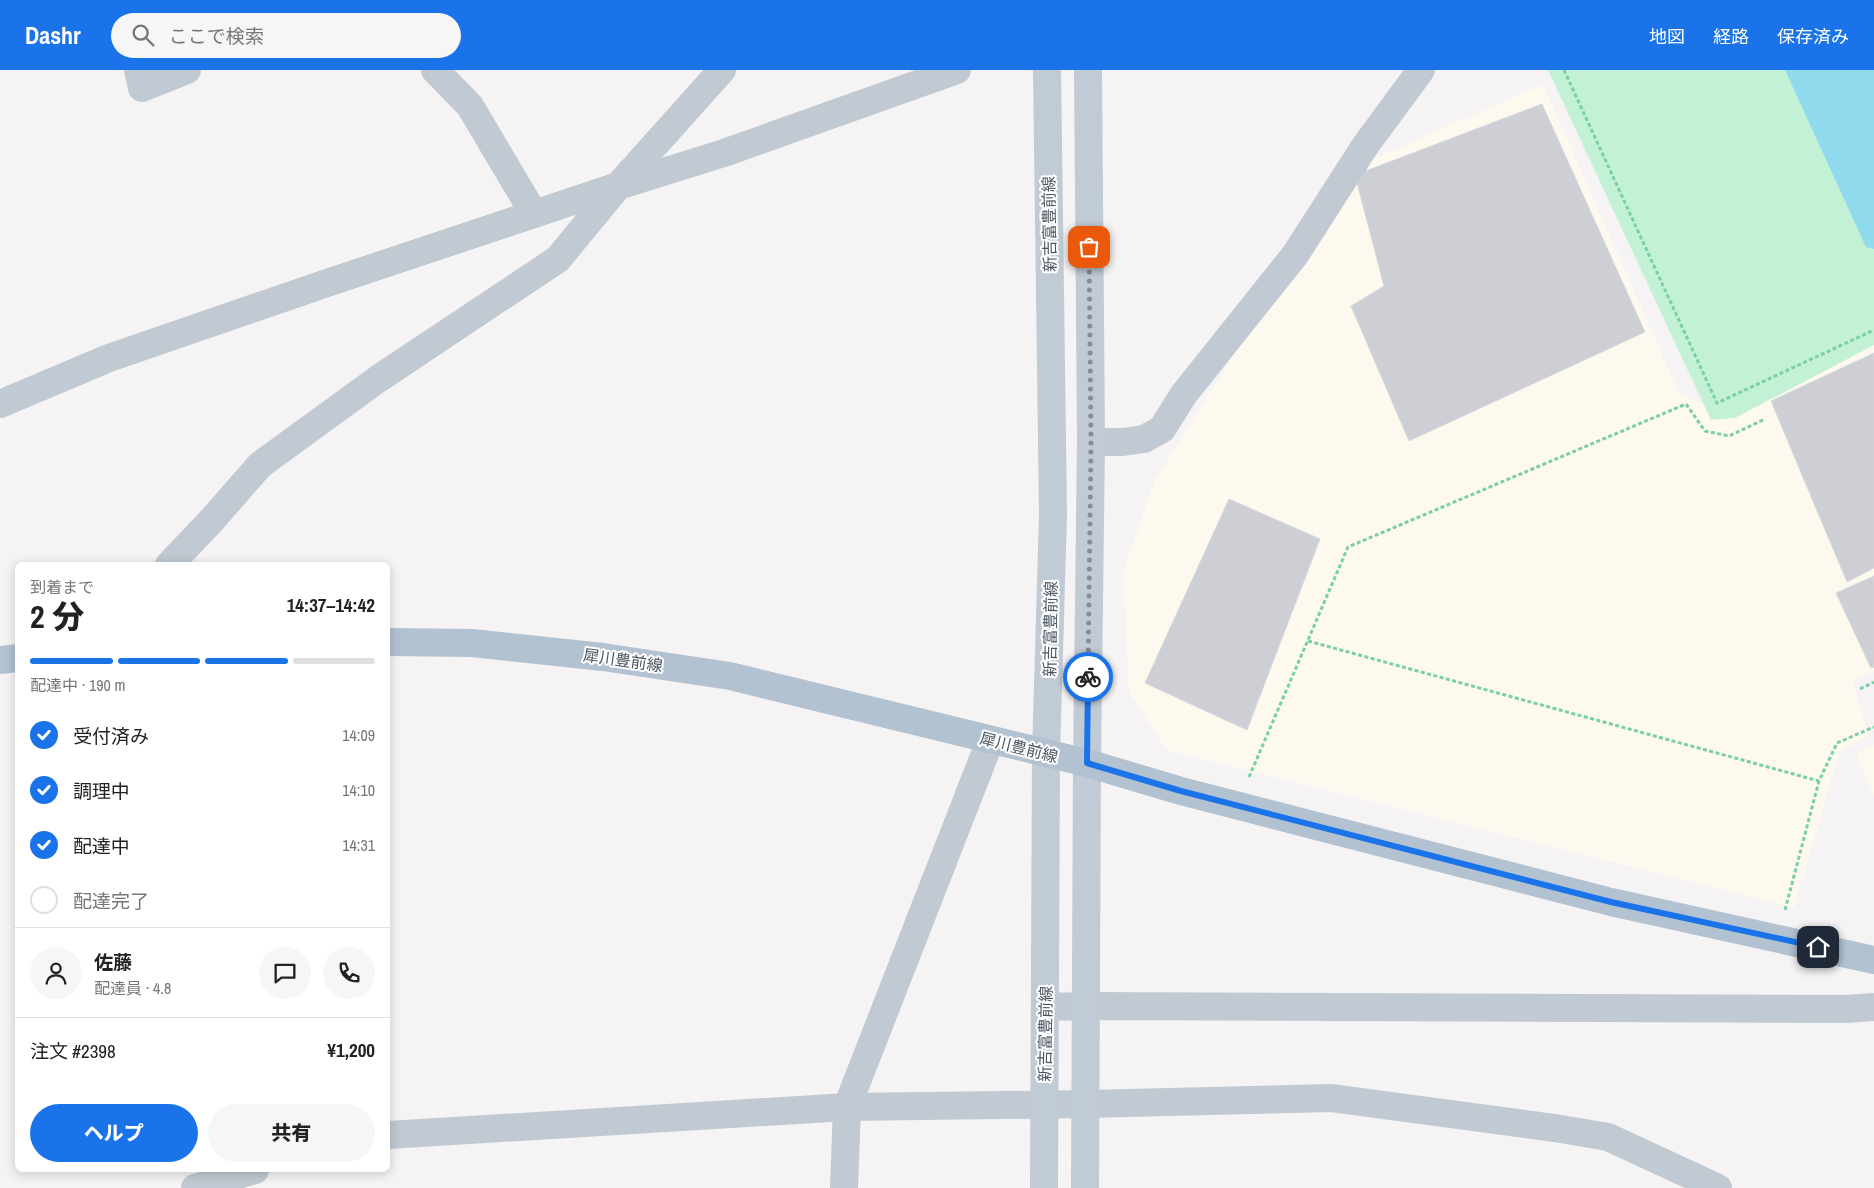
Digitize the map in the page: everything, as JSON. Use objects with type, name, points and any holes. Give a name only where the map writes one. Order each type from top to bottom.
[{"type":"main road","name":"新吉富豊前線","points":[[1044,1188],[1046,754],[1053,515],[1047,70]]},
{"type":"main road","points":[[1085,1188],[1091,442],[1088,70]]},
{"type":"main road","name":"犀川豊前線","points":[[390,642],[472,643],[603,657],[730,676],[1087,763],[1181,791],[1611,902],[1874,960]]},
{"type":"street","points":[[138,70],[142,88],[187,70]]},
{"type":"street","points":[[435,70],[470,106],[534,214]]},
{"type":"street","points":[[172,562],[212,521],[260,465],[378,379],[558,259],[618,186],[722,70]]},
{"type":"street","points":[[0,404],[109,358],[327,283],[618,186],[724,153],[957,70]]},
{"type":"street","points":[[1091,442],[1144,440],[1162,428],[1184,394],[1295,255],[1365,146],[1422,70]]},
{"type":"street","points":[[844,1188],[847,1107],[990,740]]},
{"type":"street","points":[[1046,1007],[1874,1008]]},
{"type":"street","points":[[390,1135],[847,1107],[1332,1098],[1608,1137],[1718,1188]]},
{"type":"street","points":[[195,1188],[248,1172]]},
{"type":"path","points":[[1564,70],[1717,402],[1874,330]]},
{"type":"path","points":[[1249,777],[1348,547],[1686,404],[1705,432],[1729,436],[1765,419]]},
{"type":"path","points":[[1308,641],[1819,781]]},
{"type":"path","points":[[1860,689],[1874,682]]},
{"type":"path","points":[[1784,916],[1819,781],[1837,743],[1874,726]]},
{"type":"shaded area","points":[[1543,84],[1679,393],[1722,413],[1874,346],[1874,671],[1852,681],[1869,736],[1839,752],[1794,908],[1167,750],[1129,692],[1123,572],[1155,480],[1349,170]]},
{"type":"shaded area","points":[[1874,745],[1874,795],[1856,753]]},
{"type":"green space","points":[[1548,70],[1874,70],[1874,345],[1735,418],[1711,420]]},
{"type":"water","points":[[1785,70],[1874,70],[1874,249],[1866,247]]},
{"type":"building","points":[[1542,104],[1645,332],[1409,441],[1351,306],[1384,286],[1355,175]]},
{"type":"building","points":[[1874,353],[1874,568],[1847,582],[1771,401]]},
{"type":"building","points":[[1229,499],[1320,539],[1247,730],[1145,683]]},
{"type":"building","points":[[1874,576],[1874,667],[1871,668],[1836,593]]},
{"type":"way so far","points":[[1088,677],[1091,442],[1089,247]]},
{"type":"route","points":[[1088,677],[1087,763],[1181,791],[1611,902],[1818,947]]}]
